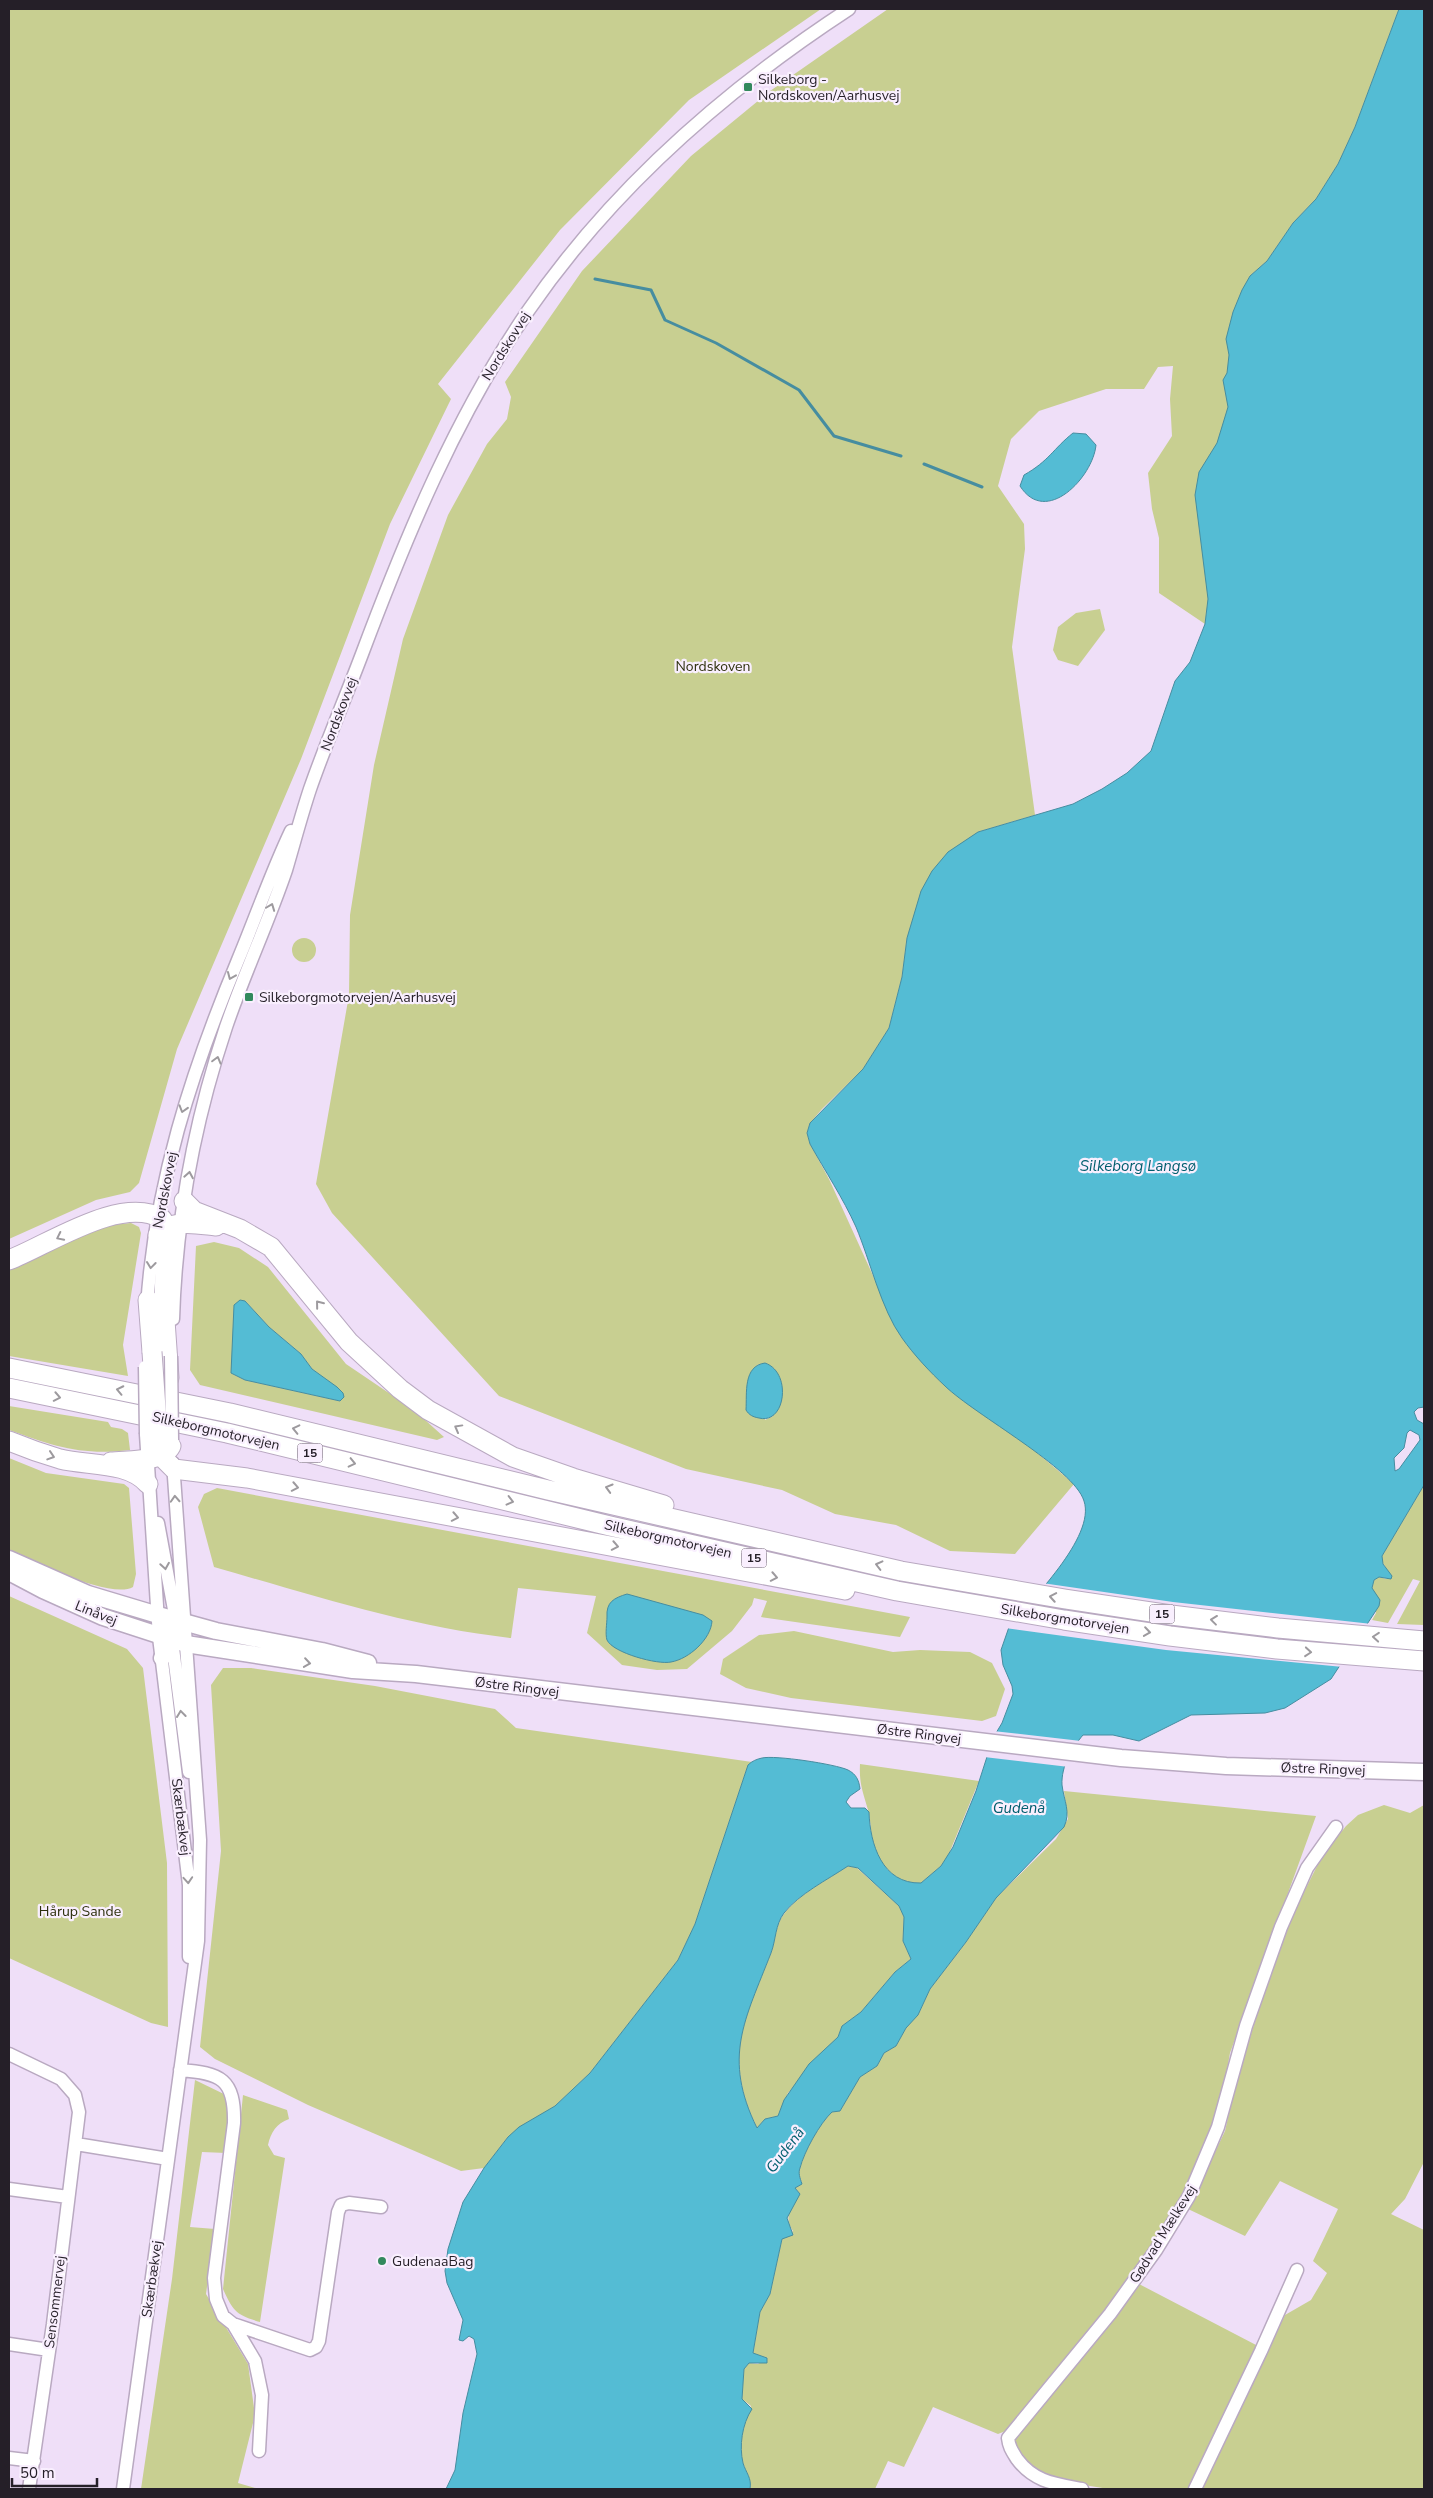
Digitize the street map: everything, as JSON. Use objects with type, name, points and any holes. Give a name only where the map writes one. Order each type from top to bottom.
[{"type":"highway","points":[[184,1201],[194,1211],[240,1229],[271,1247],[349,1342],[400,1389],[457,1427],[513,1457],[573,1478],[857,1560]]},
{"type":"highway","points":[[9,1260],[105,1216],[134,1212],[165,1227],[240,1229]]},
{"type":"highway","points":[[161,1448],[159,1354],[164,1306],[165,1227]]},
{"type":"highway","points":[[148,1300],[159,1354],[172,1398]]},
{"type":"highway","name":"Silkeborgmotorvejen","points":[[9,1368],[230,1413],[567,1494],[902,1571],[1065,1600],[1171,1615],[1278,1628],[1424,1640]]},
{"type":"highway","name":"Silkeborgmotorvejen","points":[[9,1388],[227,1433],[896,1596],[942,1609],[1064,1620],[1277,1649],[1424,1661]]},
{"type":"highway","points":[[9,1441],[61,1459],[137,1474],[148,1484]]},
{"type":"highway","points":[[90,1464],[161,1448],[257,1480],[896,1596]]},
{"type":"main road","name":"Linåvej","points":[[9,1560],[173,1630]]},
{"type":"main road","points":[[9,1572],[107,1610],[173,1630],[162,1658]]},
{"type":"main road","name":"Østre Ringvej","points":[[173,1630],[216,1631],[322,1651],[416,1674]]},
{"type":"main road","name":"Østre Ringvej","points":[[173,1630],[354,1670],[416,1674],[1121,1758],[1226,1766],[1424,1772]]},
{"type":"street","name":"Nordskovvej","points":[[148,1300],[165,1227],[177,1131],[197,1063],[274,867],[310,789],[398,562],[432,482],[480,388],[528,310],[564,263],[608,211],[685,133],[767,65],[848,9]]},
{"type":"street","name":"Nordskovvej","points":[[165,1227],[184,1201],[204,1107],[226,1029],[285,871],[310,789]]},
{"type":"street","points":[[172,1398],[161,1448],[148,1484],[173,1630]]},
{"type":"street","points":[[161,1448],[173,1630]]},
{"type":"street","points":[[148,1484],[160,1533],[173,1630]]},
{"type":"street","name":"Skærbækvej","points":[[123,2489],[198,1941],[201,1884],[198,1814],[186,1756],[173,1630]]},
{"type":"street","name":"Skærbækvej","points":[[162,1658],[188,1885],[189,1999]]},
{"type":"street","name":"Gødvad Mælkevej","points":[[1082,2489],[1045,2482],[1034,2477],[1009,2448],[1008,2438],[1110,2314],[1156,2250],[1189,2196],[1218,2127],[1246,2026],[1281,1928],[1307,1868],[1336,1827]]},
{"type":"street","name":"Sensommervej","points":[[9,2054],[61,2079],[75,2095],[79,2112],[49,2350],[29,2489]]},
{"type":"street","points":[[180,2070],[220,2079],[229,2086],[235,2101],[234,2123],[214,2278],[216,2299],[223,2316],[233,2324],[310,2350],[316,2347],[319,2341],[338,2212],[341,2206],[349,2202],[381,2207]]},
{"type":"street","points":[[76,2144],[168,2159]]},
{"type":"street","points":[[9,2189],[68,2197]]},
{"type":"street","points":[[1195,2489],[1265,2343],[1297,2270]]},
{"type":"street","points":[[233,2324],[255,2361],[260,2378],[262,2395],[259,2451]]},
{"type":"street","points":[[9,2344],[49,2350]]},
{"type":"street","points":[[9,2458],[34,2461]]},
{"type":"green space","points":[[9,9],[821,9],[689,100],[560,230],[438,384],[451,399],[390,524],[301,759],[177,1049],[139,1183],[130,1192],[96,1200],[9,1239]]},
{"type":"green space","name":"Nordskoven","points":[[888,9],[1399,9],[1355,127],[1338,164],[1316,199],[1293,223],[1267,261],[1250,276],[1244,347],[1205,624],[1159,593],[1159,538],[1152,509],[1148,473],[1172,436],[1170,399],[1173,366],[1158,367],[1144,389],[1106,389],[1039,411],[1011,439],[998,486],[1024,524],[1025,549],[1012,647],[1035,815],[978,832],[907,938],[902,977],[889,1028],[863,1069],[822,1109],[810,1123],[807,1133],[810,1144],[829,1179],[901,1337],[1074,1484],[1015,1554],[950,1551],[896,1525],[835,1514],[782,1490],[686,1469],[499,1396],[332,1213],[316,1184],[349,995],[350,915],[374,765],[403,639],[448,515],[487,444],[507,419],[511,397],[505,382],[582,271],[691,156],[770,91]],"holes":[[[765,1364],[773,1416],[765,1420],[757,1365]]]},
{"type":"green space","points":[[1100,609],[1105,630],[1078,666],[1058,660],[1053,650],[1058,627],[1076,613]]},
{"type":"green space","points":[[304,938],[309,939],[315,945],[315,955],[309,961],[304,962],[299,961],[293,955],[292,950],[293,945],[299,939]]},
{"type":"green space","points":[[131,1223],[139,1227],[141,1233],[123,1345],[128,1376],[9,1356],[9,1267],[109,1225]]},
{"type":"green space","points":[[214,1242],[239,1248],[268,1267],[346,1364],[414,1410],[444,1437],[437,1440],[200,1385],[190,1370],[196,1246]],"holes":[[[245,1301],[269,1327],[301,1354],[312,1369],[343,1393],[340,1401],[245,1380],[231,1373]]]},
{"type":"green space","points":[[9,1406],[108,1422],[111,1427],[122,1429],[128,1433],[130,1450],[113,1452],[82,1451],[40,1441],[9,1430]]},
{"type":"green space","points":[[9,1458],[46,1473],[124,1484],[129,1488],[136,1574],[133,1587],[122,1590],[90,1584],[9,1551]]},
{"type":"green space","points":[[1424,1485],[1424,1625],[1397,1624],[1420,1581],[1413,1579],[1388,1623],[1372,1620],[1376,1613],[1372,1588],[1374,1580],[1379,1577],[1387,1579],[1386,1568],[1381,1560],[1382,1556]]},
{"type":"green space","points":[[217,1488],[910,1617],[900,1637],[761,1617],[767,1601],[754,1598],[752,1605],[732,1631],[687,1669],[657,1670],[622,1665],[587,1633],[596,1596],[518,1588],[511,1638],[473,1633],[398,1618],[214,1567],[198,1507],[204,1494]]},
{"type":"green space","name":"Hårup Sande","points":[[9,1596],[127,1649],[143,1668],[167,1863],[168,2027],[151,2023],[9,1958]]},
{"type":"green space","points":[[794,1631],[893,1652],[920,1650],[970,1652],[992,1663],[1005,1689],[996,1716],[982,1721],[791,1698],[746,1688],[720,1674],[723,1659],[759,1635]]},
{"type":"green space","points":[[223,1668],[251,1668],[375,1686],[495,1709],[516,1728],[752,1762],[746,1771],[695,1924],[678,1960],[590,2073],[555,2106],[508,2137],[484,2168],[461,2171],[308,2105],[215,2059],[200,2047],[221,1851],[211,1685]]},
{"type":"green space","points":[[860,1764],[979,1781],[948,1856],[941,1866],[921,1883],[903,1880],[896,1876],[879,1858],[871,1833],[869,1814],[860,1777]]},
{"type":"green space","points":[[1064,1791],[1316,1816],[1230,2053],[1222,2098],[1206,2147],[1177,2208],[1119,2295],[1008,2430],[998,2434],[933,2407],[904,2467],[888,2461],[875,2489],[750,2489],[750,2482],[743,2463],[741,2448],[744,2426],[751,2406],[742,2399],[744,2369],[749,2363],[758,2364],[767,2358],[753,2354],[760,2312],[770,2294],[782,2239],[793,2231],[788,2217],[791,2208],[800,2194],[795,2188],[802,2183],[799,2172],[805,2154],[822,2123],[832,2112],[840,2111],[860,2077],[877,2066],[884,2053],[896,2046],[906,2028],[920,2011],[930,1989],[966,1942],[996,1898],[1056,1839],[1068,1819]]},
{"type":"green space","points":[[1384,1805],[1410,1813],[1424,1805],[1424,2162],[1405,2199],[1391,2214],[1424,2230],[1424,2489],[1199,2489],[1285,2315],[1311,2300],[1327,2273],[1313,2261],[1338,2209],[1280,2181],[1245,2236],[1188,2209],[1225,2131],[1235,2086],[1269,1976],[1293,1914],[1322,1856],[1346,1826],[1358,1815]]},
{"type":"green space","points":[[848,1866],[857,1868],[899,1906],[904,1917],[903,1941],[911,1959],[895,1972],[861,2012],[842,2026],[838,2037],[788,2093],[778,2116],[765,2119],[757,2128],[746,2103],[741,2080],[739,2059],[741,2039],[753,1998],[773,1948],[779,1923],[784,1914],[797,1900]]},
{"type":"green space","points":[[195,2080],[228,2096],[226,2153],[202,2152],[190,2227],[215,2229],[206,2294],[248,2364],[255,2415],[238,2483],[259,2489],[141,2489],[172,2279]]},
{"type":"green space","points":[[243,2095],[287,2110],[289,2119],[275,2129],[268,2145],[274,2155],[285,2158],[260,2322],[236,2311],[223,2289]]},
{"type":"green space","points":[[1139,2284],[1258,2346],[1191,2489],[1109,2489],[1046,2479],[1033,2468],[1018,2449],[1013,2439],[1114,2318]]},
{"type":"water","name":"Silkeborg Langsø","points":[[1399,9],[1424,9],[1424,1407],[1418,1408],[1414,1412],[1417,1420],[1424,1424],[1424,1485],[1382,1556],[1383,1564],[1392,1576],[1391,1579],[1379,1577],[1374,1580],[1372,1588],[1380,1600],[1379,1606],[1331,1679],[1285,1708],[1265,1713],[1191,1715],[1139,1741],[1113,1735],[1083,1735],[1075,1746],[1065,1764],[1062,1778],[1067,1811],[1064,1827],[996,1898],[966,1942],[930,1989],[918,2015],[906,2028],[896,2046],[884,2053],[877,2066],[860,2077],[840,2111],[832,2112],[822,2123],[805,2154],[799,2172],[802,2184],[795,2188],[800,2194],[787,2218],[793,2235],[782,2239],[770,2294],[760,2312],[753,2353],[767,2358],[767,2363],[749,2363],[744,2369],[742,2399],[752,2409],[742,2435],[741,2450],[743,2463],[750,2482],[750,2489],[446,2489],[455,2470],[463,2413],[477,2354],[474,2339],[469,2336],[463,2341],[459,2340],[463,2320],[447,2283],[445,2271],[448,2249],[463,2202],[484,2168],[508,2137],[519,2127],[555,2106],[590,2073],[678,1960],[695,1924],[748,1765],[760,1758],[769,1757],[819,1763],[853,1773],[857,1778],[860,1789],[850,1796],[846,1802],[851,1808],[865,1808],[869,1812],[872,1837],[881,1860],[897,1877],[908,1882],[921,1883],[941,1866],[953,1847],[976,1791],[993,1738],[1002,1723],[1013,1694],[1012,1686],[1003,1665],[1001,1650],[1009,1627],[1059,1568],[1080,1532],[1085,1516],[1084,1501],[1076,1488],[1044,1458],[978,1412],[945,1386],[922,1363],[902,1338],[882,1299],[851,1216],[810,1144],[807,1133],[810,1123],[863,1069],[889,1028],[902,977],[907,938],[921,891],[932,871],[948,852],[978,832],[1073,804],[1127,773],[1151,751],[1175,681],[1190,662],[1205,624],[1208,599],[1195,495],[1199,472],[1217,443],[1228,407],[1223,380],[1227,373],[1229,355],[1226,339],[1233,312],[1250,276],[1267,261],[1293,223],[1316,199],[1338,164],[1355,127]],"holes":[[[1410,1430],[1419,1435],[1420,1440],[1399,1469],[1395,1471],[1394,1458],[1404,1448],[1407,1433]],[[848,1866],[858,1868],[899,1906],[904,1917],[903,1941],[911,1959],[895,1972],[861,2012],[842,2026],[838,2037],[809,2064],[784,2100],[778,2116],[765,2119],[757,2128],[746,2103],[741,2080],[739,2059],[741,2039],[753,1999],[773,1948],[779,1922],[784,1913],[797,1900]]]},
{"type":"water","points":[[1073,433],[1086,434],[1096,445],[1087,471],[1067,493],[1055,499],[1042,501],[1031,497],[1020,486],[1024,475],[1045,460]]},
{"type":"water","points":[[240,1300],[245,1301],[269,1327],[301,1354],[312,1369],[337,1387],[344,1397],[340,1401],[245,1380],[231,1373],[234,1305]]},
{"type":"water","points":[[765,1363],[774,1368],[779,1376],[782,1396],[780,1406],[775,1414],[768,1418],[759,1418],[751,1416],[746,1410],[747,1388],[753,1369]]},
{"type":"water","points":[[627,1594],[703,1615],[712,1621],[708,1635],[692,1652],[685,1657],[671,1662],[647,1660],[618,1649],[607,1640],[607,1612],[612,1601]]},
{"type":"pier","points":[[1042,1583],[1173,1602],[1372,1624],[1359,1644],[1027,1601]]},
{"type":"pier","points":[[1024,1605],[1170,1627],[1356,1648],[1343,1667],[1166,1650],[1005,1628]]},
{"type":"pier","points":[[993,1731],[1081,1741],[1073,1750],[1069,1767],[984,1757]]},
{"type":"waterway","points":[[595,279],[651,290],[665,320],[716,343],[799,390],[834,436],[901,456]]},
{"type":"waterway","points":[[924,464],[982,487]]},
{"type":"place","name":"Silkeborg - Nordskoven/Aarhusvej","points":[[748,87]]},
{"type":"place","name":"Silkeborgmotorvejen/Aarhusvej","points":[[249,997]]},
{"type":"place","name":"GudenaaBag","points":[[382,2261]]},
{"type":"water label","name":"Gudenå","points":[[1019,1808]]},
{"type":"water label","name":"Gudenå","points":[[785,2150]]}]
